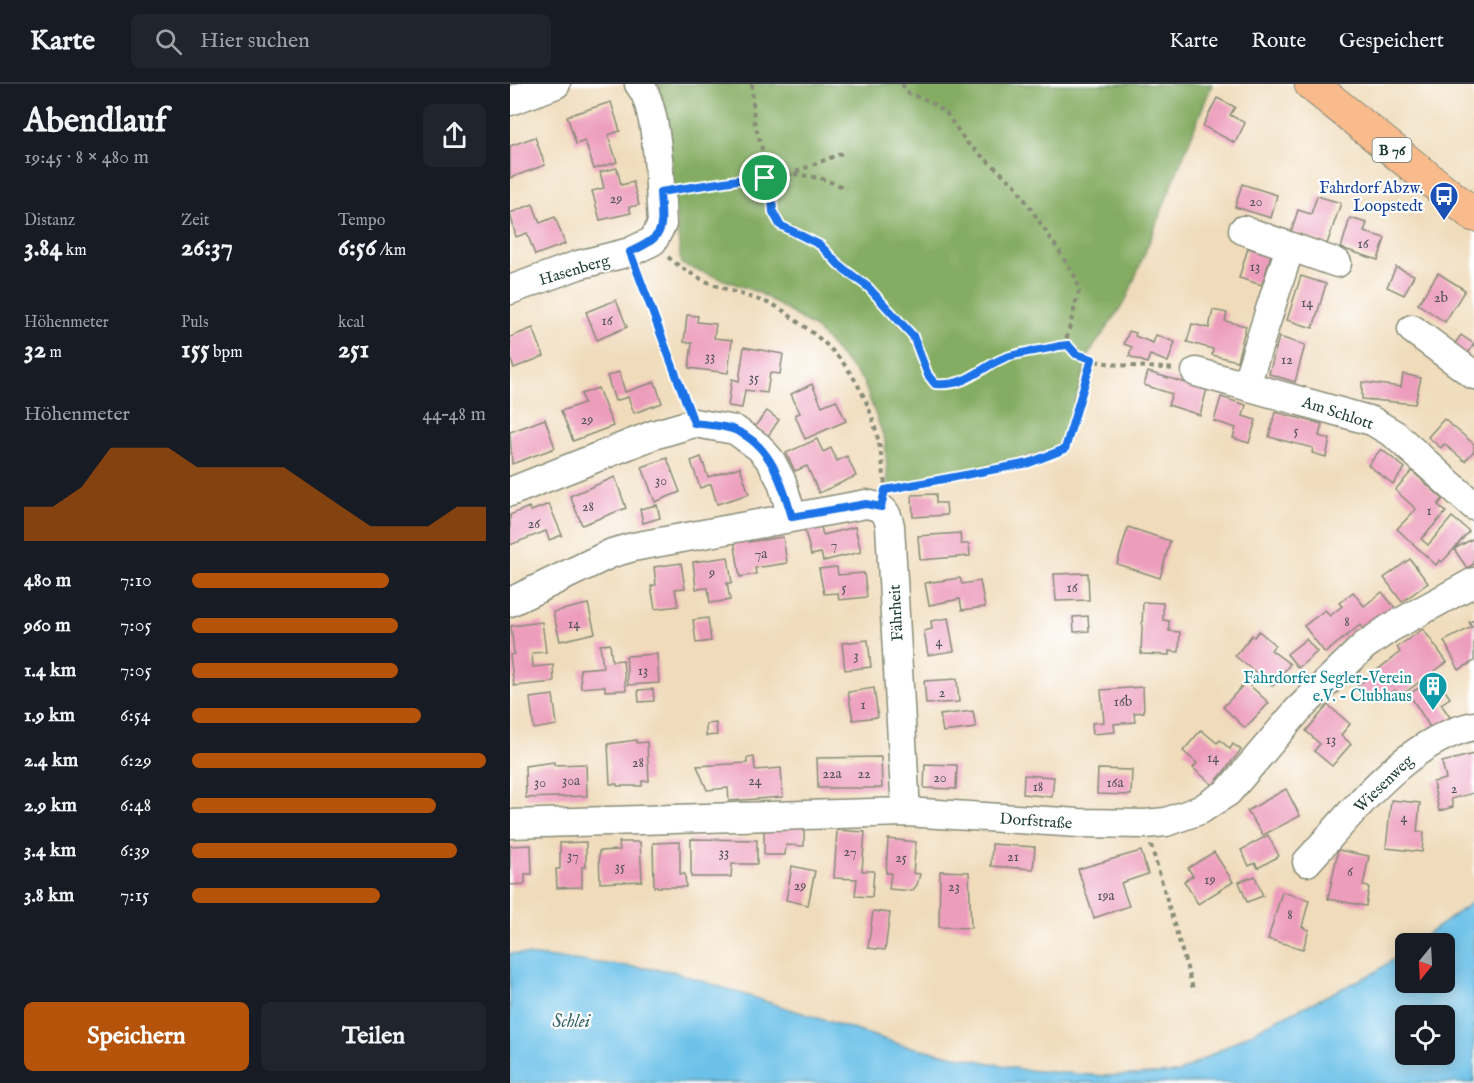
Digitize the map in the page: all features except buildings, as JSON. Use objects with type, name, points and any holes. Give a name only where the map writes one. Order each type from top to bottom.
[{"type":"main road","name":"B 76","points":[[1311,84],[1474,215]]},
{"type":"street","points":[[510,101],[556,84]]},
{"type":"street","points":[[639,84],[644,90],[650,111],[662,224],[641,247]]},
{"type":"street","points":[[1243,231],[1337,263]]},
{"type":"street","name":"Hasenberg","points":[[510,290],[578,265],[641,247]]},
{"type":"street","points":[[1246,385],[1290,247]]},
{"type":"street","points":[[1412,329],[1474,375]]},
{"type":"street","name":"Am Schlott","points":[[1196,372],[1372,421],[1394,434],[1474,506]]},
{"type":"street","points":[[510,492],[653,435],[694,423],[735,430],[759,447],[771,461],[782,482],[792,517]]},
{"type":"street","name":"Fährheit","points":[[510,602],[612,554],[633,547],[866,504],[881,507],[887,513],[890,526],[906,812]]},
{"type":"street","name":"Dorfstraße","points":[[510,824],[906,812],[1078,823],[1166,822],[1200,810],[1228,792],[1298,710],[1364,646],[1390,628],[1474,582]]},
{"type":"street","name":"Wiesenweg","points":[[1307,862],[1367,797],[1424,745],[1474,726]]},
{"type":"path","points":[[752,84],[754,121],[766,163],[765,178]]},
{"type":"path","points":[[902,84],[909,94],[928,100],[946,113],[967,143],[1015,185],[1061,254],[1077,280],[1079,291],[1066,341],[1076,354],[1092,359],[1196,372]]},
{"type":"path","points":[[771,182],[842,153]]},
{"type":"path","points":[[794,174],[820,178],[846,188]]},
{"type":"path","points":[[660,192],[765,178],[771,182]]},
{"type":"path","points":[[771,182],[773,212],[780,225],[820,245],[840,266],[868,287],[913,336],[928,375],[935,384],[949,385],[968,378],[1002,358],[1068,345]]},
{"type":"path","points":[[641,247],[669,258],[702,282],[774,305],[820,338],[847,369],[867,400],[881,443],[885,490],[1029,463],[1065,449],[1092,359]]},
{"type":"path","points":[[641,247],[694,423]]},
{"type":"path","points":[[1144,824],[1194,992]]},
{"type":"green space","points":[[659,84],[1212,84],[1126,300],[1090,352],[1061,447],[1018,459],[888,487],[885,440],[863,381],[815,328],[760,293],[681,264],[668,138]]},
{"type":"water","name":"Schlei","points":[[1474,901],[1474,1083],[510,1083],[510,953],[671,971],[902,1045],[1025,1070],[1105,1076],[1178,1073],[1264,1026],[1374,973],[1395,958],[1395,993],[1455,993],[1455,933],[1429,933]]},
{"type":"place","name":"Fahrdorf Abzw. Loopstedt","points":[[1444,222]]},
{"type":"place","name":"Fahrdorfer Segler-Verein e.V. - Clubhaus","points":[[1433,712]]},
{"type":"route","points":[[763,176],[765,178],[771,182],[773,212],[780,225],[820,245],[840,266],[868,287],[913,336],[928,375],[935,384],[949,385],[968,378],[989,368],[1002,358],[1059,346],[1068,345],[1076,354],[1092,359],[1065,449],[1055,455],[1029,463],[885,490],[881,507],[866,504],[792,517],[782,482],[771,461],[759,447],[735,430],[694,423],[630,252],[653,241],[658,235],[662,224],[660,192],[763,176]]}]
